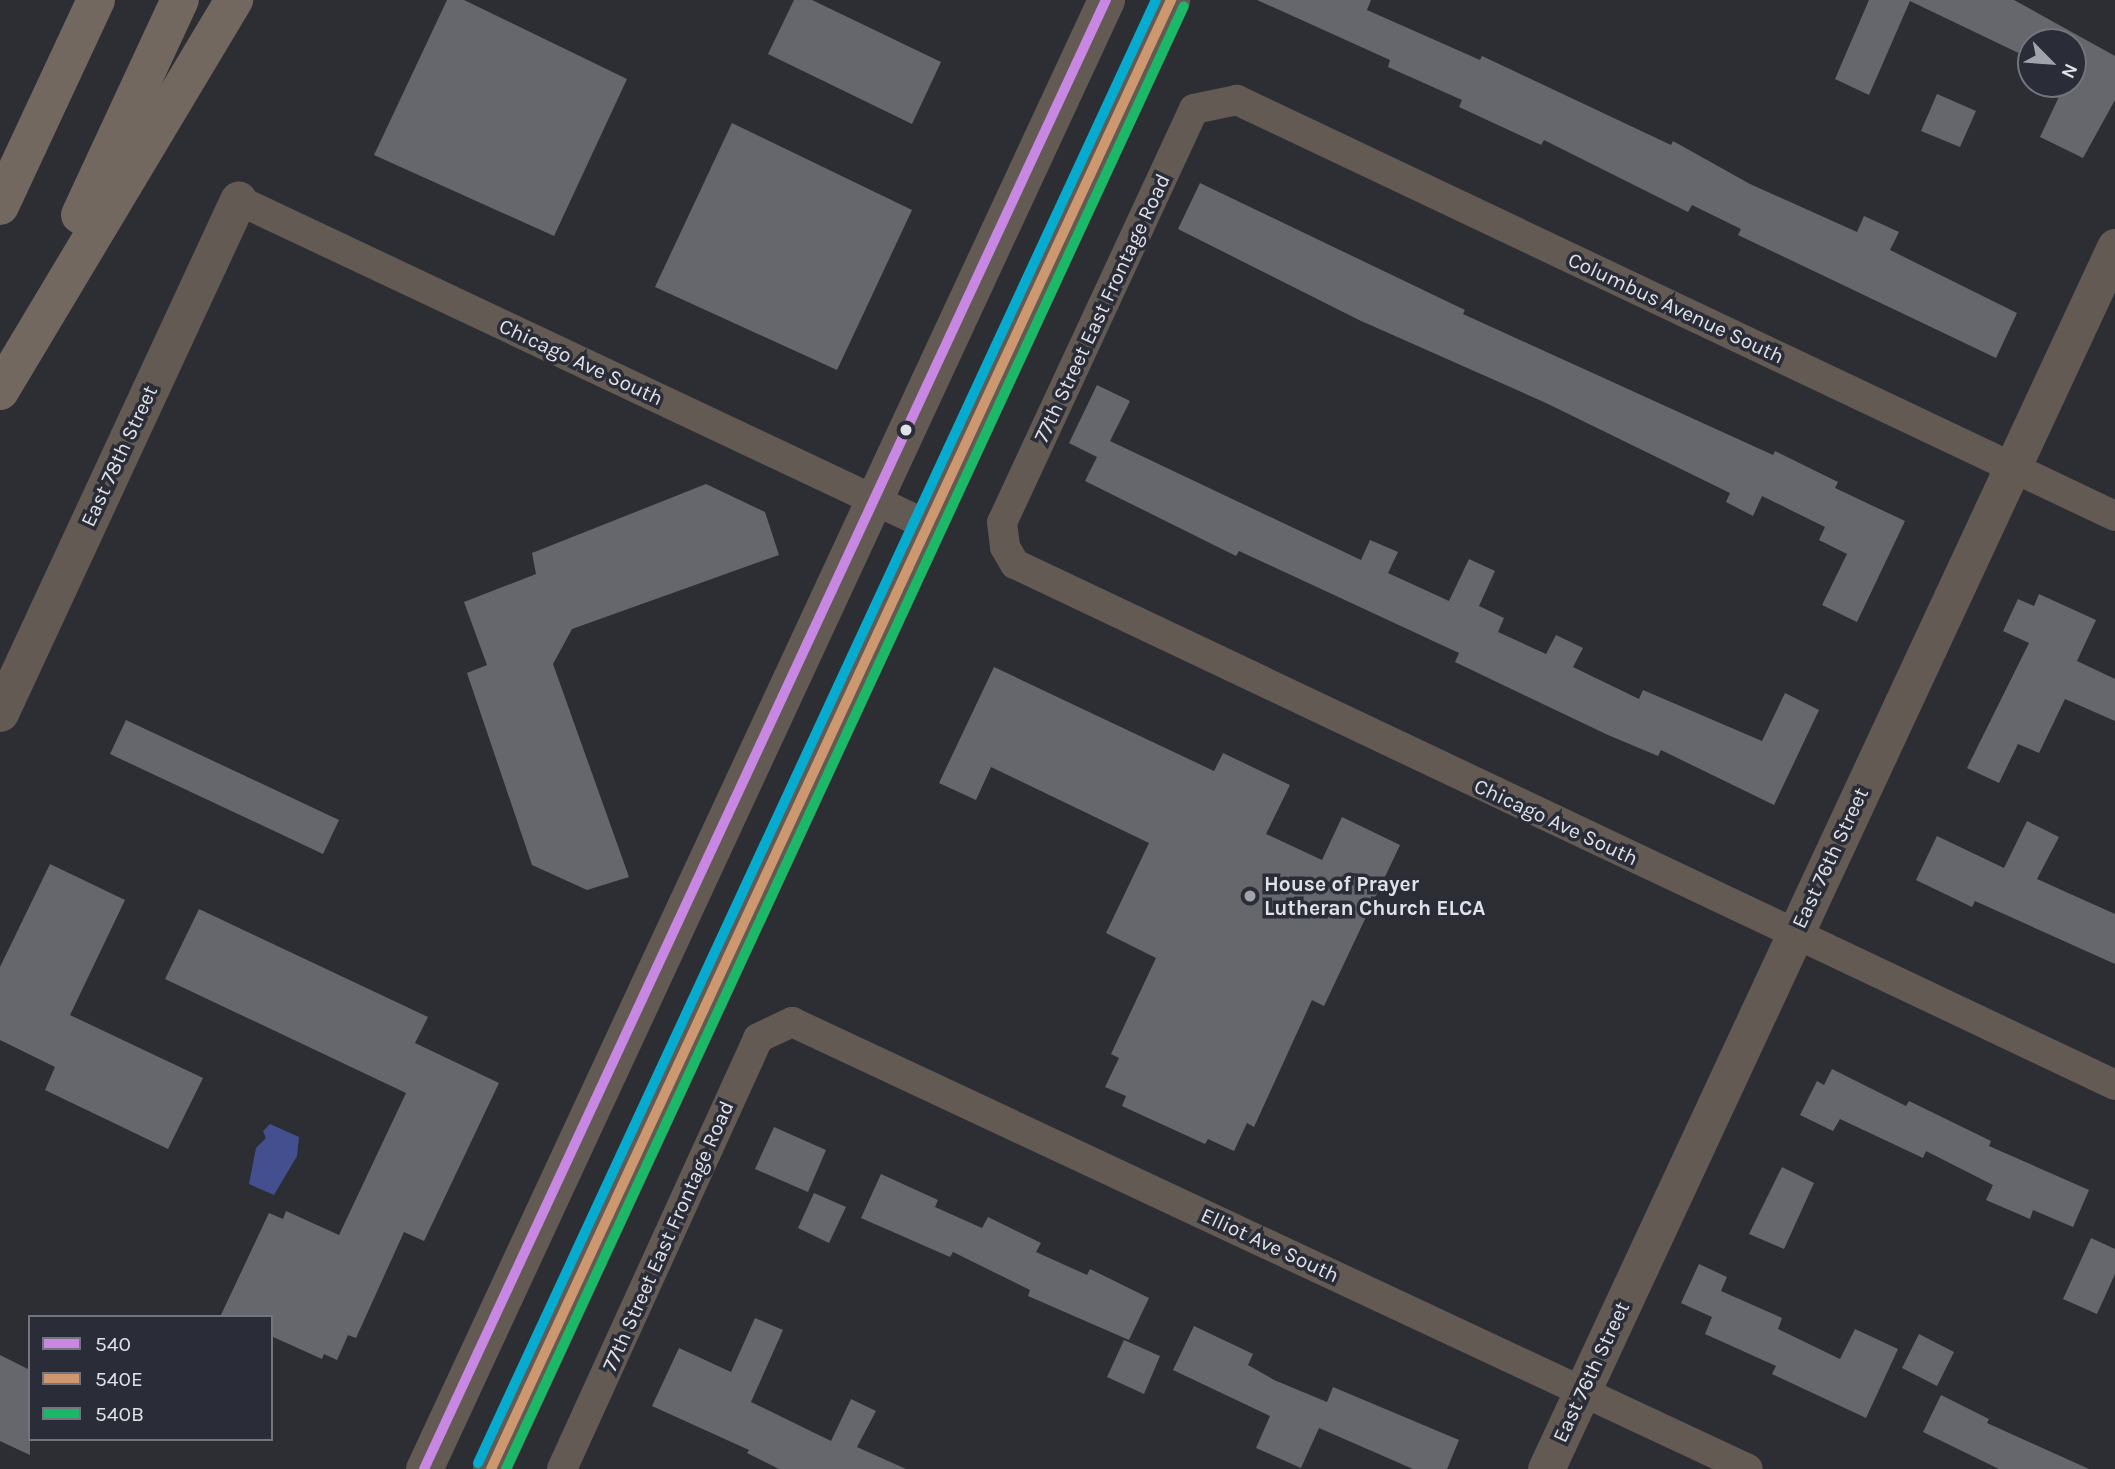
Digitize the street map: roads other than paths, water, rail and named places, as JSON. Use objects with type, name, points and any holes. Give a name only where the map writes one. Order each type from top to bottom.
[{"type":"highway","points":[[28,146],[75,0]]},
{"type":"highway","points":[[0,206],[96,0]]},
{"type":"highway","points":[[0,390],[180,0]]},
{"type":"highway","points":[[0,390],[234,0]]},
{"type":"street","points":[[425,1469],[1106,0]]},
{"type":"street","points":[[491,1469],[925,524],[1171,0]]},
{"type":"street","name":"Columbus Avenue South","points":[[1237,100],[2115,516]]},
{"type":"street","name":"77th Street East Frontage Road","points":[[1005,547],[1002,522],[1194,109],[1237,100]]},
{"type":"street","name":"Chicago Ave South","points":[[238,200],[925,524]]},
{"type":"street","name":"East 78th Street","points":[[0,713],[238,200]]},
{"type":"street","name":"East 76th Street","points":[[1546,1469],[2115,247]]},
{"type":"street","name":"Chicago Ave South","points":[[1005,547],[1015,564],[2115,1085]]},
{"type":"street","name":"77th Street East Frontage Road","points":[[562,1469],[758,1038],[792,1022]]},
{"type":"street","name":"Elliot Ave South","points":[[792,1022],[1748,1469]]},
{"type":"water","points":[[270,1124],[299,1137],[297,1156],[274,1195],[249,1184],[256,1148],[266,1138],[263,1131]]},
{"type":"place","name":"House of Prayer Lutheran Church ELCA","points":[[1250,896]]}]
